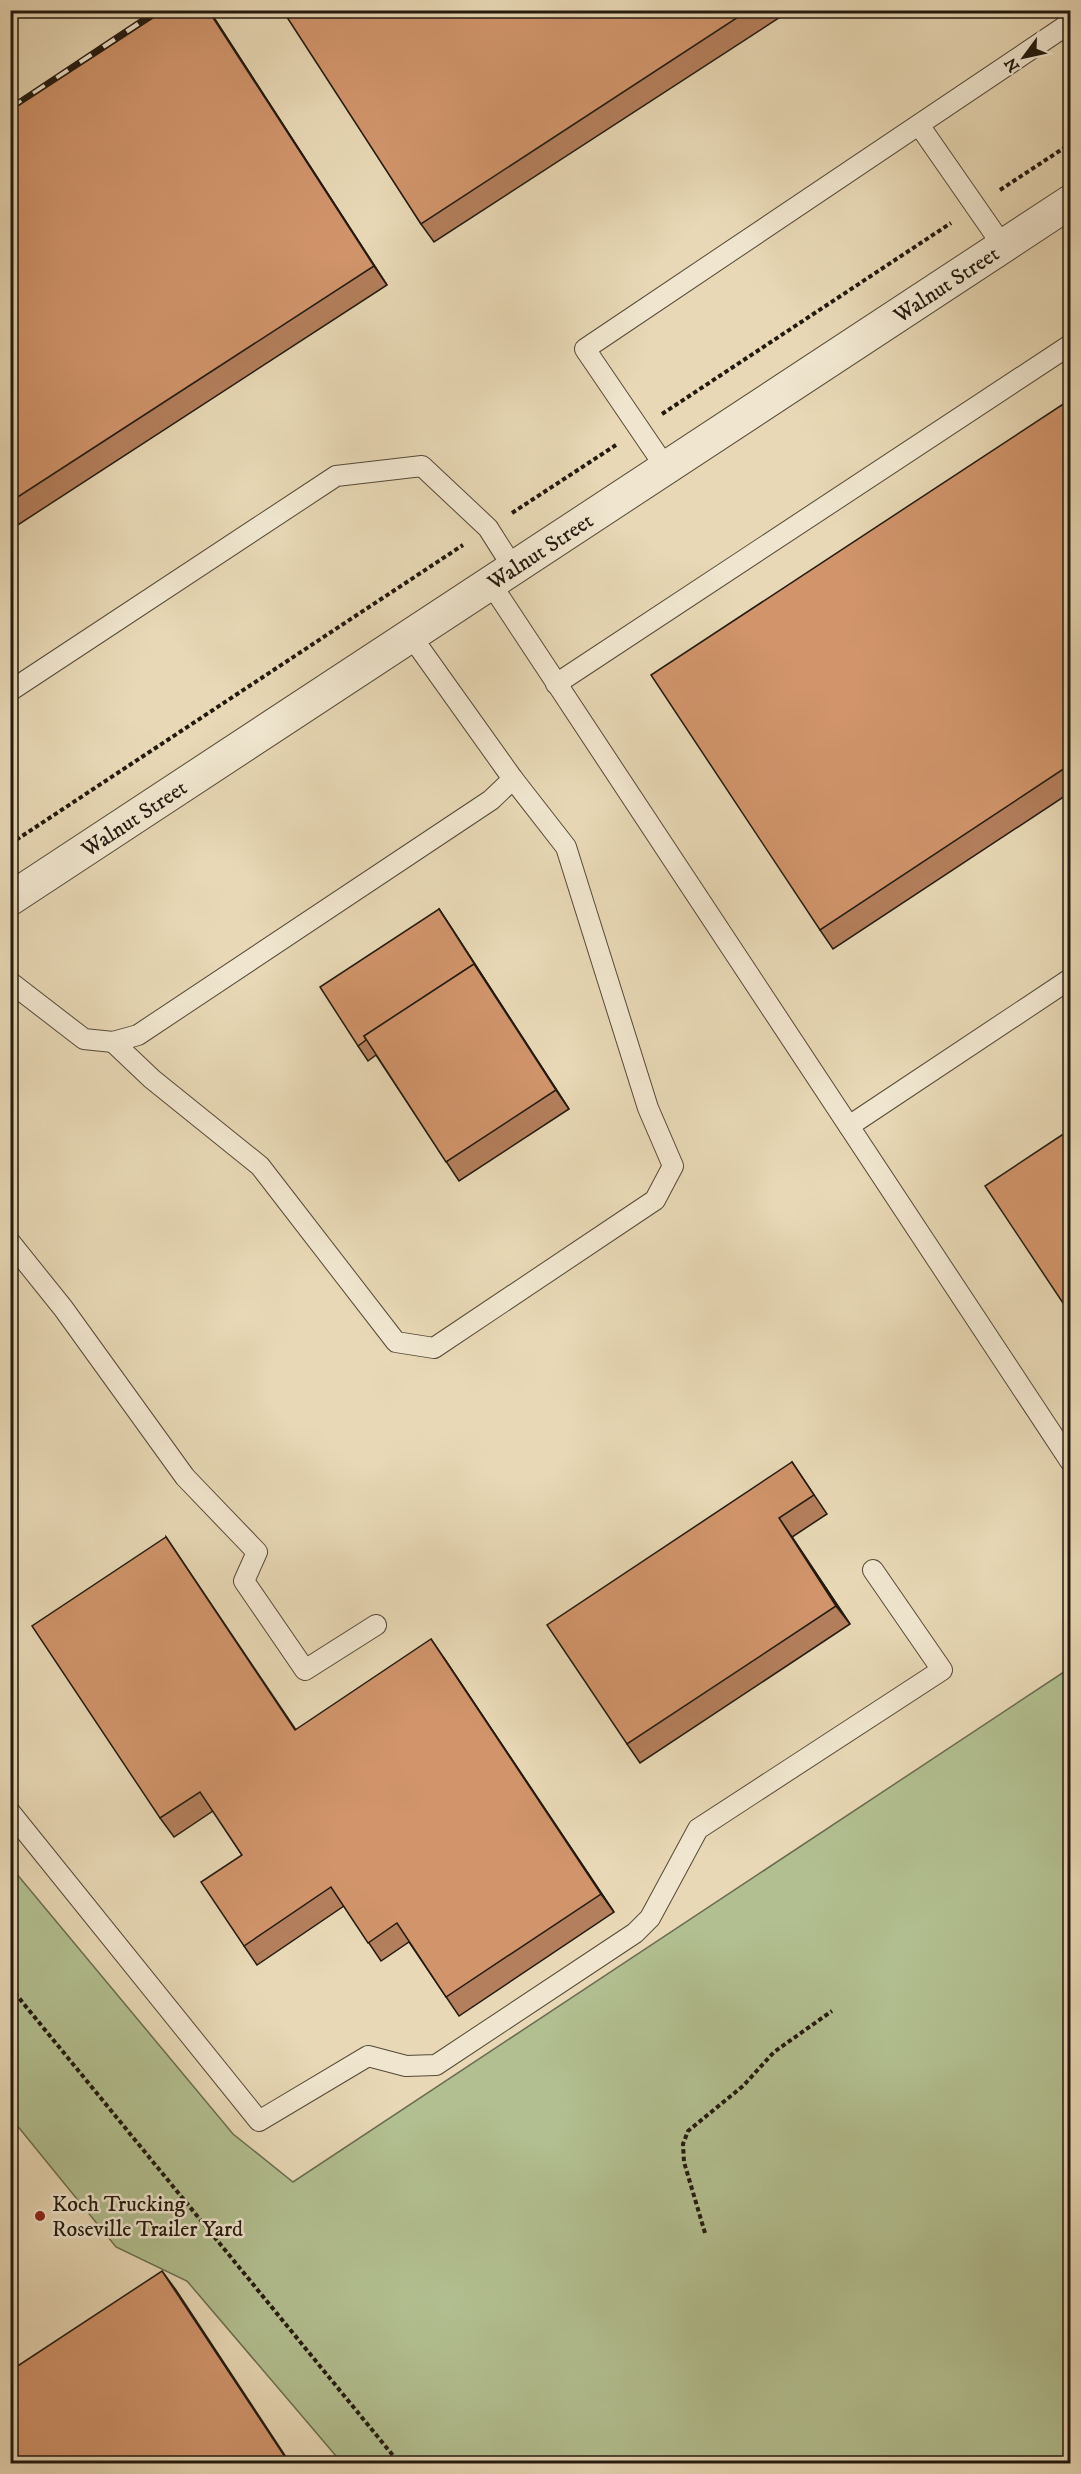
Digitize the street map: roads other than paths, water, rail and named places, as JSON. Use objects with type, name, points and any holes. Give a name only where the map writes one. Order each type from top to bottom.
[{"type":"street","name":"Walnut Street","points":[[10,899],[1071,202]]},
{"type":"lane","points":[[666,468],[585,349],[1071,23]]},
{"type":"lane","points":[[919,125],[1003,246]]},
{"type":"lane","points":[[556,684],[1071,345]]},
{"type":"lane","points":[[10,691],[336,476],[422,465],[488,528],[502,576],[556,684],[1071,1461]]},
{"type":"lane","points":[[113,1042],[152,1079],[261,1166],[396,1342],[434,1348],[655,1200],[673,1167],[648,1108],[566,847],[513,780],[411,636]]},
{"type":"lane","points":[[10,982],[84,1039],[113,1042],[138,1035],[491,800],[513,780]]},
{"type":"lane","points":[[849,1126],[1071,979]]},
{"type":"lane","points":[[10,1242],[63,1308],[185,1477],[256,1552],[244,1581],[305,1670],[376,1626]]},
{"type":"lane","points":[[10,1812],[259,2121],[368,2056],[406,2066],[436,2065],[635,1933],[650,1917],[698,1829],[942,1670],[873,1570]]},
{"type":"railway","points":[[10,109],[159,10]]},
{"type":"place","name":"Koch Trucking Roseville Trailer Yard","points":[[40,2216]]}]
